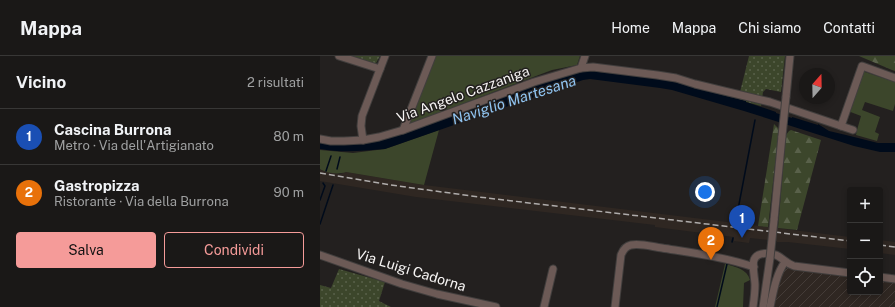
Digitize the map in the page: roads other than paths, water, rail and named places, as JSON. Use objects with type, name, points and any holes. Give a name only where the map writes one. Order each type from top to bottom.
[{"type":"street","points":[[339,56],[380,70]]},
{"type":"street","points":[[363,140],[361,124],[362,116],[385,56]]},
{"type":"street","points":[[403,130],[432,56]]},
{"type":"street","points":[[581,68],[585,56]]},
{"type":"street","points":[[763,307],[770,258],[790,56]]},
{"type":"street","points":[[841,126],[862,66],[895,78]]},
{"type":"street","name":"Via Angelo Cazzaniga","points":[[320,139],[336,141],[363,140],[379,137],[403,130],[534,82],[581,68],[597,67],[666,76],[778,105],[853,130]]},
{"type":"street","points":[[615,307],[621,255],[624,249],[633,244],[732,261],[754,268]]},
{"type":"street","points":[[753,307],[755,285],[754,262],[755,258],[761,254],[775,255],[794,266],[847,273]]},
{"type":"street","name":"Via Luigi Cadorna","points":[[320,255],[402,284],[492,307]]},
{"type":"street","points":[[770,307],[774,289],[785,262]]},
{"type":"street","points":[[544,307],[553,269]]},
{"type":"street","points":[[883,277],[895,279]]},
{"type":"water","name":"Naviglio Martesana","points":[[590,71],[660,79],[746,101],[776,113],[818,124],[829,131],[878,143],[895,143],[895,152],[880,152],[854,146],[672,90],[590,79],[583,80],[385,149],[344,151],[320,149],[320,142],[411,130],[546,82],[581,72]]},
{"type":"waterway","points":[[736,220],[755,120]]},
{"type":"waterway","points":[[326,171],[331,156]]},
{"type":"waterway","points":[[337,169],[340,157]]},
{"type":"waterway","points":[[320,200],[325,186],[323,183]]},
{"type":"waterway","points":[[320,224],[333,185]]},
{"type":"waterway","points":[[732,242],[733,238]]},
{"type":"waterway","points":[[717,307],[727,264]]},
{"type":"railway","points":[[320,173],[391,185],[479,197],[847,241]]},
{"type":"railway","points":[[883,245],[895,247]]},
{"type":"place","name":"Cascina Burrona","points":[[742,238]]},
{"type":"place","name":"Gastropizza","points":[[711,260]]}]
